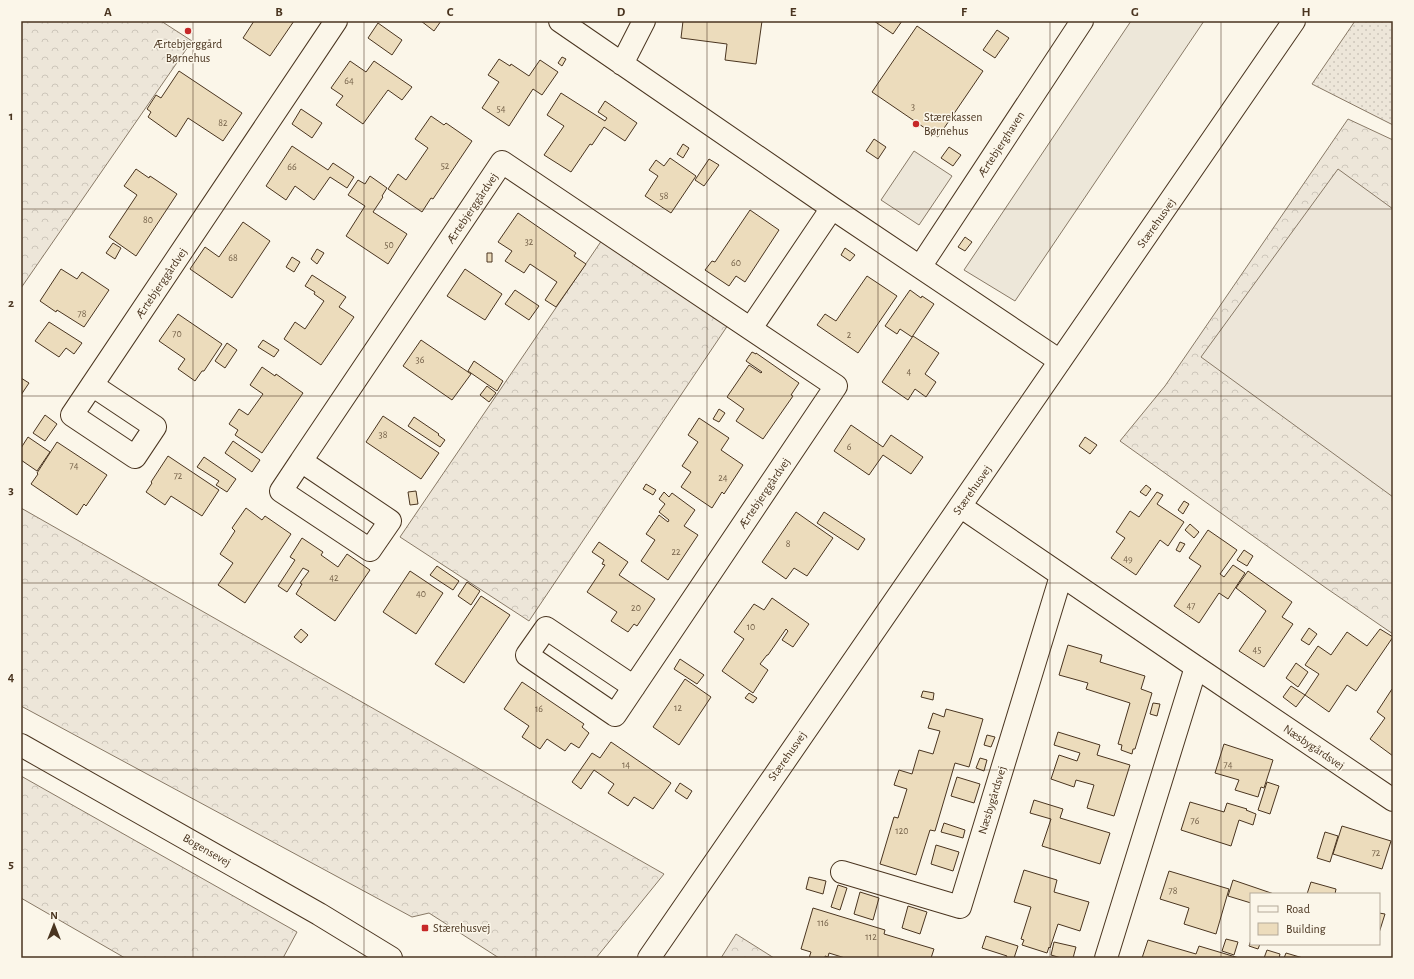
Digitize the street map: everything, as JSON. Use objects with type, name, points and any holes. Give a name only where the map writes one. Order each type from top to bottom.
[{"type":"street","name":"Ærtebjerggårdvej","points":[[92,385],[336,21]]},
{"type":"street","points":[[560,21],[832,208],[1060,361]]},
{"type":"street","points":[[622,64],[644,21]]},
{"type":"street","name":"Ærtebjerghaven","points":[[920,267],[1082,21]]},
{"type":"street","name":"Stærehusvej","points":[[649,958],[1294,21]]},
{"type":"street","name":"Ærtebjerggårdvej","points":[[301,461],[390,521],[370,550],[281,491],[301,461],[502,162],[836,386],[634,687],[615,715],[528,656],[546,628],[634,687]]},
{"type":"street","points":[[750,328],[832,208]]},
{"type":"street","name":"Næsbygårdsvej","points":[[960,506],[1196,668],[1393,800]]},
{"type":"street","name":"Næsbygårdsvej","points":[[842,872],[960,907],[1061,576]]},
{"type":"street","points":[[1106,958],[1196,668]]},
{"type":"street","name":"Bogensevej","points":[[21,745],[312,910],[392,958]]},
{"type":"green space","points":[[21,21],[161,21],[192,41],[21,288]]},
{"type":"green space","points":[[1355,21],[1393,21],[1393,125],[1312,84]]},
{"type":"green space","points":[[1348,119],[1393,140],[1393,634],[1120,441],[1165,386]]},
{"type":"green space","points":[[1338,169],[1393,209],[1393,497],[1201,357]]},
{"type":"green space","points":[[602,240],[728,325],[529,621],[400,537]]},
{"type":"green space","points":[[21,508],[664,874],[596,958],[499,958],[429,913],[412,917],[21,706]]},
{"type":"green space","points":[[21,776],[297,932],[283,958],[125,958],[21,898]]},
{"type":"green space","points":[[736,934],[774,958],[721,958]]},
{"type":"shaded area","points":[[1131,21],[1204,21],[1015,301],[964,270]]},
{"type":"shaded area","points":[[914,151],[952,176],[919,225],[881,200]]},
{"type":"building","points":[[254,21],[294,21],[270,56],[243,38]]},
{"type":"building","points":[[421,21],[441,21],[434,31]]},
{"type":"building","points":[[683,21],[762,21],[756,64],[725,60],[727,44],[681,38]]},
{"type":"building","points":[[874,21],[902,21],[893,34]]},
{"type":"building","points":[[378,23],[402,40],[392,55],[368,38]]},
{"type":"building","points":[[917,26],[983,71],[938,137],[872,92]]},
{"type":"building","points":[[997,30],[1009,38],[995,58],[983,50]]},
{"type":"building","points":[[562,57],[566,59],[562,66],[558,63]]},
{"type":"building","points":[[499,59],[510,66],[511,64],[529,76],[540,60],[558,72],[542,95],[533,89],[509,126],[482,108],[499,82],[488,75]]},
{"type":"building","points":[[350,61],[366,72],[374,61],[412,87],[402,100],[388,90],[363,124],[336,105],[343,96],[331,88]]},
{"type":"building","points":[[179,71],[242,113],[223,141],[188,118],[176,137],[148,117],[151,112],[147,109],[156,95],[161,98]]},
{"type":"building","points":[[561,93],[605,121],[607,118],[598,112],[605,101],[637,123],[625,141],[604,127],[592,145],[590,144],[571,172],[544,155],[564,126],[547,115]]},
{"type":"building","points":[[301,109],[322,123],[312,138],[292,124]]},
{"type":"building","points":[[431,116],[444,125],[446,123],[472,141],[433,199],[431,198],[422,212],[388,189],[398,174],[406,180],[428,148],[415,139]]},
{"type":"building","points":[[874,139],[886,147],[878,159],[866,151]]},
{"type":"building","points":[[683,144],[689,148],[683,158],[677,154]]},
{"type":"building","points":[[292,146],[328,170],[333,163],[354,177],[347,188],[330,177],[314,200],[295,186],[286,200],[266,186]]},
{"type":"building","points":[[949,147],[961,155],[953,166],[941,158]]},
{"type":"building","points":[[670,158],[696,176],[671,213],[645,196],[658,176],[649,170],[656,160],[664,166]]},
{"type":"building","points":[[709,159],[719,165],[704,186],[695,180]]},
{"type":"building","points":[[136,169],[149,178],[150,176],[177,194],[136,256],[109,237],[137,195],[124,186]]},
{"type":"building","points":[[370,176],[387,188],[373,212],[407,234],[388,264],[346,236],[365,206],[348,195],[358,180],[365,184]]},
{"type":"building","points":[[750,210],[779,230],[745,282],[736,276],[729,286],[705,270],[712,261],[715,262]]},
{"type":"building","points":[[518,213],[576,253],[574,256],[586,264],[556,307],[545,300],[557,282],[530,264],[524,273],[505,261],[512,251],[498,242]]},
{"type":"building","points":[[243,222],[270,241],[232,298],[190,269],[205,247],[219,257]]},
{"type":"building","points":[[965,237],[972,242],[965,251],[958,247]]},
{"type":"building","points":[[113,243],[121,248],[115,259],[106,253]]},
{"type":"building","points":[[845,248],[855,255],[850,261],[841,255]]},
{"type":"building","points":[[317,249],[324,253],[317,264],[311,259]]},
{"type":"building","points":[[487,253],[492,253],[492,262],[487,262]]},
{"type":"building","points":[[292,257],[300,262],[294,272],[286,267]]},
{"type":"building","points":[[61,269],[77,279],[82,272],[109,290],[84,327],[57,310],[56,312],[40,301]]},
{"type":"building","points":[[465,269],[502,294],[485,320],[447,296]]},
{"type":"building","points":[[312,275],[346,297],[339,307],[354,317],[321,365],[284,339],[295,322],[305,329],[324,301],[314,294],[315,292],[305,286]]},
{"type":"building","points":[[867,276],[897,296],[858,353],[817,325],[825,314],[836,321]]},
{"type":"building","points":[[515,290],[539,306],[529,320],[505,304]]},
{"type":"building","points":[[910,290],[921,298],[922,296],[934,304],[912,337],[900,329],[897,334],[885,326]]},
{"type":"building","points":[[178,314],[222,344],[204,371],[202,371],[195,381],[178,369],[185,359],[159,341]]},
{"type":"building","points":[[49,322],[82,343],[74,354],[66,348],[59,357],[35,341]]},
{"type":"building","points":[[913,336],[939,353],[925,374],[936,382],[926,397],[915,389],[908,400],[882,382]]},
{"type":"building","points":[[263,340],[279,350],[274,357],[258,347]]},
{"type":"building","points":[[421,340],[471,374],[452,400],[403,366]]},
{"type":"building","points":[[227,343],[237,350],[225,368],[215,361]]},
{"type":"building","points":[[752,352],[756,353],[799,383],[791,395],[793,396],[763,439],[736,421],[744,409],[727,397],[749,365],[761,373],[762,372],[746,361]]},
{"type":"building","points":[[474,361],[503,381],[497,391],[468,371]]},
{"type":"building","points":[[262,367],[275,376],[276,374],[303,393],[262,453],[235,435],[238,430],[229,424],[239,409],[248,415],[263,394],[250,385]]},
{"type":"building","points":[[21,378],[29,383],[21,395]]},
{"type":"building","points":[[487,386],[496,393],[489,402],[480,395]]},
{"type":"building","points":[[719,409],[725,413],[719,422],[713,419]]},
{"type":"building","points":[[45,415],[57,424],[45,441],[33,433]]},
{"type":"building","points":[[383,416],[439,453],[421,479],[366,442]]},
{"type":"building","points":[[414,417],[439,434],[438,435],[445,440],[440,447],[408,426]]},
{"type":"building","points":[[699,418],[729,438],[721,450],[743,465],[724,494],[722,492],[712,508],[681,487],[691,472],[682,466],[698,442],[688,435]]},
{"type":"building","points":[[851,425],[883,447],[891,435],[923,457],[911,474],[883,455],[869,475],[834,451]]},
{"type":"building","points":[[28,437],[50,452],[37,471],[21,460],[21,448]]},
{"type":"building","points":[[1085,437],[1097,445],[1090,454],[1079,446]]},
{"type":"building","points":[[233,441],[260,460],[252,472],[225,453]]},
{"type":"building","points":[[57,442],[107,475],[86,506],[84,504],[77,515],[31,484]]},
{"type":"building","points":[[168,456],[219,490],[202,516],[171,496],[165,505],[146,492]]},
{"type":"building","points":[[204,457],[236,479],[227,492],[216,485],[219,481],[197,467]]},
{"type":"building","points":[[646,484],[656,490],[653,495],[643,489]]},
{"type":"building","points":[[1146,485],[1151,489],[1146,496],[1140,492]]},
{"type":"building","points":[[416,491],[418,504],[410,505],[408,492]]},
{"type":"building","points":[[664,492],[669,497],[672,493],[695,510],[684,526],[698,535],[668,580],[641,561],[655,540],[646,534],[659,515],[668,522],[669,520],[659,512],[665,504],[659,499]]},
{"type":"building","points":[[1157,492],[1163,495],[1157,504],[1184,522],[1168,546],[1160,540],[1136,575],[1111,558],[1125,538],[1116,532],[1130,511],[1139,517]]},
{"type":"building","points":[[1184,501],[1189,504],[1183,514],[1178,510]]},
{"type":"building","points":[[246,508],[262,520],[265,516],[291,534],[245,603],[218,585],[233,563],[220,554],[235,531],[232,528]]},
{"type":"building","points":[[796,512],[833,538],[807,576],[794,568],[786,579],[762,562]]},
{"type":"building","points":[[824,512],[865,539],[858,550],[817,523]]},
{"type":"building","points":[[1190,524],[1199,532],[1194,538],[1185,530]]},
{"type":"building","points":[[1208,530],[1237,550],[1220,574],[1224,577],[1233,565],[1245,573],[1228,599],[1219,593],[1199,623],[1174,606],[1201,566],[1189,558]]},
{"type":"building","points":[[302,538],[323,552],[321,555],[338,567],[347,554],[370,570],[335,621],[296,594],[302,584],[300,583],[309,571],[303,568],[287,592],[278,586],[295,560],[290,557]]},
{"type":"building","points":[[599,542],[628,562],[619,575],[655,599],[637,626],[634,624],[628,632],[611,621],[617,612],[587,592],[605,565],[602,564],[604,560],[592,552]]},
{"type":"building","points":[[1180,542],[1185,544],[1180,552],[1176,550]]},
{"type":"building","points":[[1244,550],[1253,556],[1247,566],[1237,560]]},
{"type":"building","points":[[437,566],[459,581],[453,590],[430,575]]},
{"type":"building","points":[[410,571],[443,593],[416,634],[383,612]]},
{"type":"building","points":[[1248,571],[1292,602],[1282,617],[1293,624],[1264,667],[1239,651],[1266,611],[1236,588]]},
{"type":"building","points":[[467,582],[480,591],[471,605],[458,596]]},
{"type":"building","points":[[481,596],[510,615],[464,683],[435,664]]},
{"type":"building","points":[[772,598],[809,624],[793,647],[782,640],[788,631],[786,629],[760,664],[768,670],[753,693],[722,671],[744,639],[734,632],[754,604],[764,610]]},
{"type":"building","points":[[1309,628],[1317,634],[1309,645],[1301,640]]},
{"type":"building","points":[[301,629],[308,635],[301,643],[294,637]]},
{"type":"building","points":[[1380,629],[1393,637],[1356,691],[1347,685],[1329,712],[1305,695],[1319,674],[1305,665],[1318,646],[1331,655],[1347,632],[1367,646]]},
{"type":"building","points":[[1068,645],[1102,655],[1100,662],[1145,676],[1141,689],[1152,693],[1135,749],[1133,749],[1132,754],[1121,750],[1122,745],[1118,744],[1130,703],[1086,689],[1088,683],[1059,675]]},
{"type":"building","points":[[680,659],[704,675],[697,684],[674,669]]},
{"type":"building","points":[[1296,663],[1308,672],[1298,687],[1286,678]]},
{"type":"building","points":[[685,679],[711,697],[679,745],[653,727]]},
{"type":"building","points":[[522,682],[584,724],[582,727],[589,733],[579,748],[571,743],[565,751],[547,739],[540,749],[522,737],[529,726],[504,709]]},
{"type":"building","points":[[1291,686],[1305,695],[1296,707],[1283,697]]},
{"type":"building","points":[[1392,689],[1393,756],[1370,739],[1385,718],[1377,712]]},
{"type":"building","points":[[923,691],[934,693],[933,700],[921,697]]},
{"type":"building","points":[[749,693],[757,698],[753,703],[745,698]]},
{"type":"building","points":[[1153,703],[1160,704],[1157,716],[1150,714]]},
{"type":"building","points":[[946,709],[983,719],[969,767],[955,763],[935,831],[930,830],[916,875],[880,864],[894,817],[898,818],[907,789],[894,785],[899,770],[912,774],[919,750],[933,754],[940,731],[928,728],[933,713],[944,717]]},
{"type":"building","points":[[1058,732],[1100,745],[1097,755],[1130,765],[1114,816],[1087,808],[1094,785],[1076,780],[1074,787],[1051,779],[1059,755],[1077,761],[1080,753],[1054,745]]},
{"type":"building","points":[[987,735],[995,737],[991,747],[984,745]]},
{"type":"building","points":[[611,742],[671,783],[653,809],[634,797],[628,806],[608,793],[614,784],[594,770],[581,789],[572,782],[592,753],[600,758]]},
{"type":"building","points":[[1224,744],[1273,760],[1264,788],[1261,787],[1258,797],[1235,790],[1239,780],[1215,773]]},
{"type":"building","points":[[980,758],[987,760],[984,771],[976,768]]},
{"type":"building","points":[[957,777],[980,784],[974,803],[951,796]]},
{"type":"building","points":[[1267,782],[1279,786],[1270,814],[1258,810]]},
{"type":"building","points":[[680,783],[692,791],[687,799],[675,791]]},
{"type":"building","points":[[1034,800],[1063,809],[1060,818],[1110,833],[1100,864],[1042,846],[1051,819],[1030,813]]},
{"type":"building","points":[[1190,802],[1224,812],[1227,803],[1247,809],[1246,810],[1256,814],[1253,825],[1239,820],[1231,846],[1181,830]]},
{"type":"building","points":[[944,823],[965,830],[963,838],[941,832]]},
{"type":"building","points":[[1342,826],[1391,841],[1382,869],[1333,854]]},
{"type":"building","points":[[1325,832],[1338,836],[1330,862],[1317,858]]},
{"type":"building","points":[[936,845],[959,852],[953,871],[931,864]]},
{"type":"building","points":[[1024,870],[1057,880],[1054,892],[1089,902],[1080,931],[1058,924],[1047,953],[1022,945],[1024,940],[1021,939],[1031,907],[1014,902]]},
{"type":"building","points":[[1169,871],[1229,889],[1216,934],[1184,924],[1189,908],[1160,899]]},
{"type":"building","points":[[809,877],[826,881],[823,894],[806,889]]},
{"type":"building","points":[[1233,880],[1271,893],[1250,893],[1250,903],[1228,896]]},
{"type":"building","points":[[1311,882],[1336,889],[1335,893],[1307,893]]},
{"type":"building","points":[[838,885],[847,888],[840,910],[831,907]]},
{"type":"building","points":[[860,892],[879,898],[873,920],[854,914]]},
{"type":"building","points":[[908,906],[927,912],[920,934],[902,928]]},
{"type":"building","points":[[813,908],[885,930],[884,934],[934,949],[931,958],[845,958],[829,953],[828,957],[825,956],[825,958],[809,958],[811,952],[801,949]]},
{"type":"building","points":[[1380,913],[1385,914],[1380,930]]},
{"type":"building","points":[[986,936],[1018,946],[1014,958],[1006,958],[1007,956],[982,948]]},
{"type":"building","points":[[1226,939],[1238,942],[1234,955],[1222,951]]},
{"type":"building","points":[[1148,940],[1196,954],[1199,946],[1239,958],[1142,958]]},
{"type":"building","points":[[1054,942],[1076,947],[1073,958],[1061,958],[1051,955]]},
{"type":"building","points":[[1250,943],[1250,945],[1260,945],[1258,949],[1249,946]]},
{"type":"building","points":[[1267,950],[1280,954],[1279,958],[1264,958]]},
{"type":"building","points":[[1286,953],[1303,958],[1284,958]]},
{"type":"place","name":"Ærtebjerggård Børnehus","points":[[188,31]]},
{"type":"place","name":"Stærekassen Børnehus","points":[[916,124]]},
{"type":"place","name":"Stærehusvej","points":[[425,928]]}]
